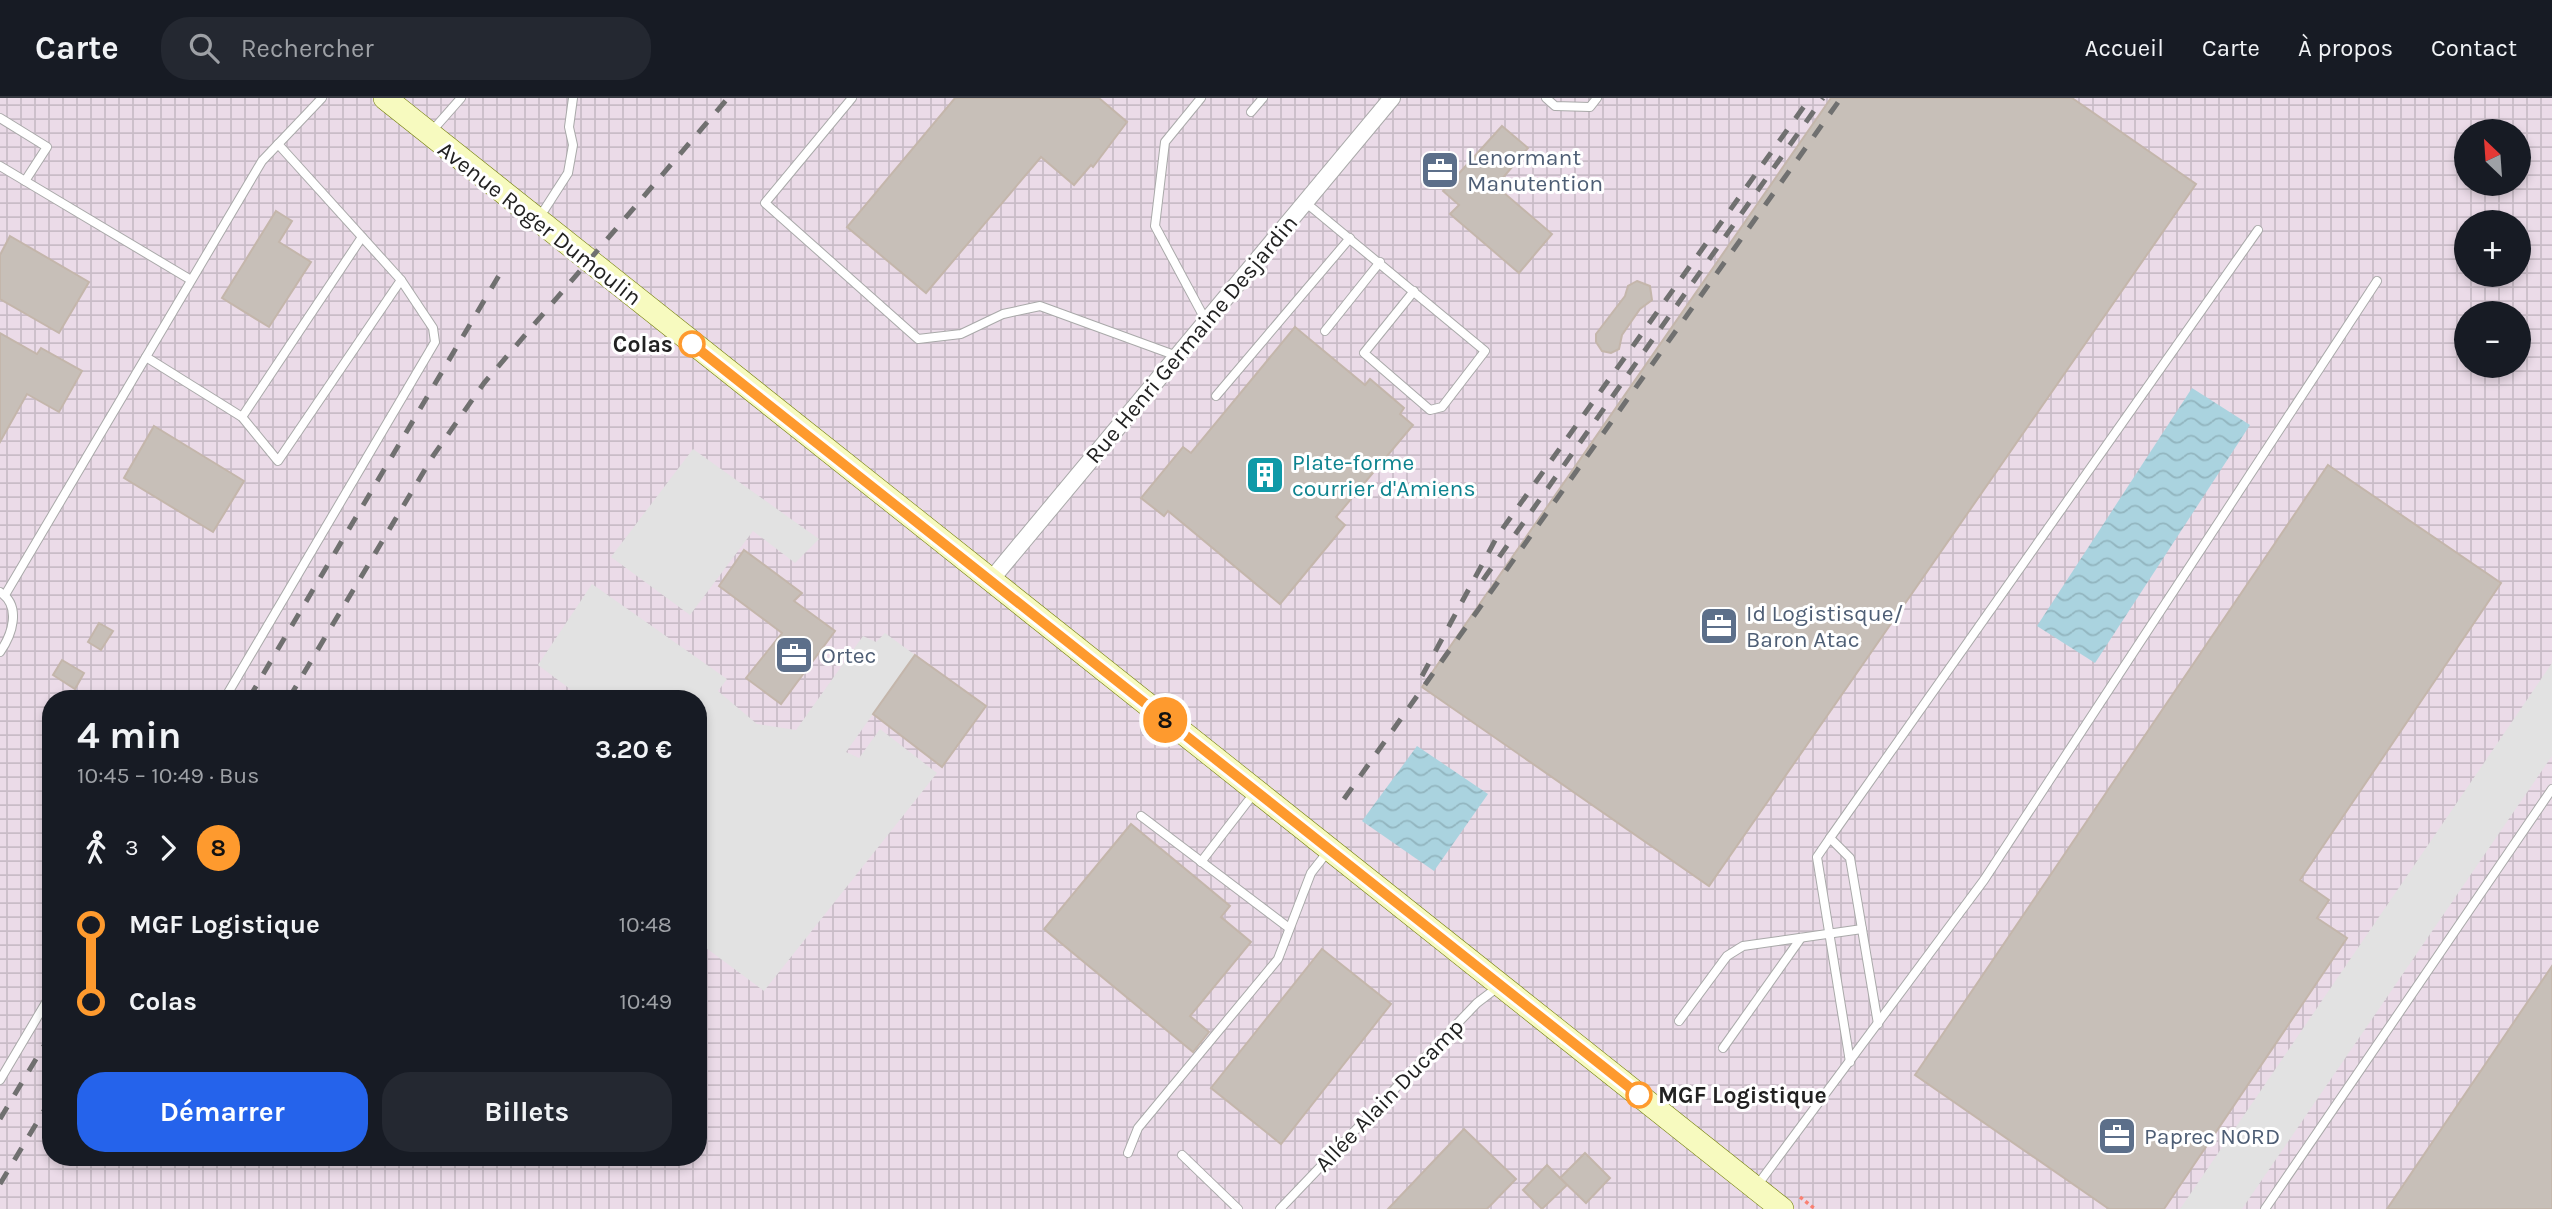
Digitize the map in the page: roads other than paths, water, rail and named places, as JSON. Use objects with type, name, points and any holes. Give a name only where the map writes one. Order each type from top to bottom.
[{"type":"main road","name":"Avenue Roger Dumoulin","points":[[385,98],[1782,1209]]},
{"type":"street","name":"Rue Henri Germaine Desjardin","points":[[990,581],[1392,98]]},
{"type":"lane","points":[[0,652],[7,642],[14,615],[3,593],[262,161],[322,98]]},
{"type":"lane","points":[[429,134],[461,98]]},
{"type":"lane","points":[[537,221],[568,173],[573,145],[569,127],[573,98]]},
{"type":"lane","points":[[852,98],[765,203],[918,339],[961,334],[1003,314],[1040,306],[1177,356]]},
{"type":"lane","points":[[1202,98],[1165,142],[1155,226],[1206,321]]},
{"type":"lane","points":[[1251,112],[1263,98]]},
{"type":"lane","points":[[1546,98],[1555,106],[1590,107],[1597,98]]},
{"type":"lane","points":[[0,117],[47,147],[24,181]]},
{"type":"lane","points":[[230,690],[435,342],[433,327],[401,280],[278,144]]},
{"type":"lane","points":[[1,169],[191,280]]},
{"type":"lane","points":[[1306,202],[1380,262],[1485,351],[1442,407],[1430,410],[1364,353],[1414,291]]},
{"type":"lane","points":[[1850,1062],[1817,857],[2258,230]]},
{"type":"lane","points":[[242,417],[362,237]]},
{"type":"lane","points":[[1216,396],[1350,238]]},
{"type":"lane","points":[[1325,331],[1380,262]]},
{"type":"lane","points":[[146,357],[242,417],[278,461],[401,280]]},
{"type":"lane","points":[[1756,1187],[1984,880],[2377,281]]},
{"type":"lane","points":[[2265,1209],[2552,789]]},
{"type":"lane","points":[[1201,862],[1255,792]]},
{"type":"lane","points":[[1141,816],[1289,928]]},
{"type":"lane","points":[[1830,838],[1850,858],[1878,1024]]},
{"type":"lane","points":[[1128,1153],[1138,1128],[1278,959],[1311,873],[1329,850]]},
{"type":"lane","points":[[1679,1021],[1727,956],[1743,946],[1862,929]]},
{"type":"lane","points":[[1723,1048],[1801,938]]},
{"type":"lane","name":"Allée Alain Ducamp","points":[[1280,1209],[1478,1003],[1502,985]]},
{"type":"lane","points":[[0,1080],[42,1009]]},
{"type":"lane","points":[[1182,1155],[1238,1209]]},
{"type":"water","points":[[2192,388],[2250,425],[2095,663],[2037,626]]},
{"type":"water","points":[[1417,746],[1488,794],[1434,871],[1362,821]]},
{"type":"railway","points":[[294,690],[433,456],[484,383],[728,98]]},
{"type":"railway","points":[[1422,676],[1498,535],[1810,98]]},
{"type":"railway","points":[[1483,580],[1823,98]]},
{"type":"railway","points":[[1344,799],[1841,98]]},
{"type":"railway","points":[[254,690],[504,267]]},
{"type":"railway","points":[[0,1119],[42,1049]]},
{"type":"railway","points":[[0,1184],[42,1114]]},
{"type":"place","name":"Lenormant Manutention","points":[[1440,170]]},
{"type":"place","name":"Colas","points":[[692,344]]},
{"type":"place","name":"Plate-forme courrier d'Amiens","points":[[1265,475]]},
{"type":"place","name":"Id Logistisque/ Baron Atac","points":[[1719,626]]},
{"type":"place","name":"Ortec","points":[[794,655]]},
{"type":"place","name":"MGF Logistique","points":[[1639,1095]]},
{"type":"place","name":"Paprec NORD","points":[[2117,1136]]}]
